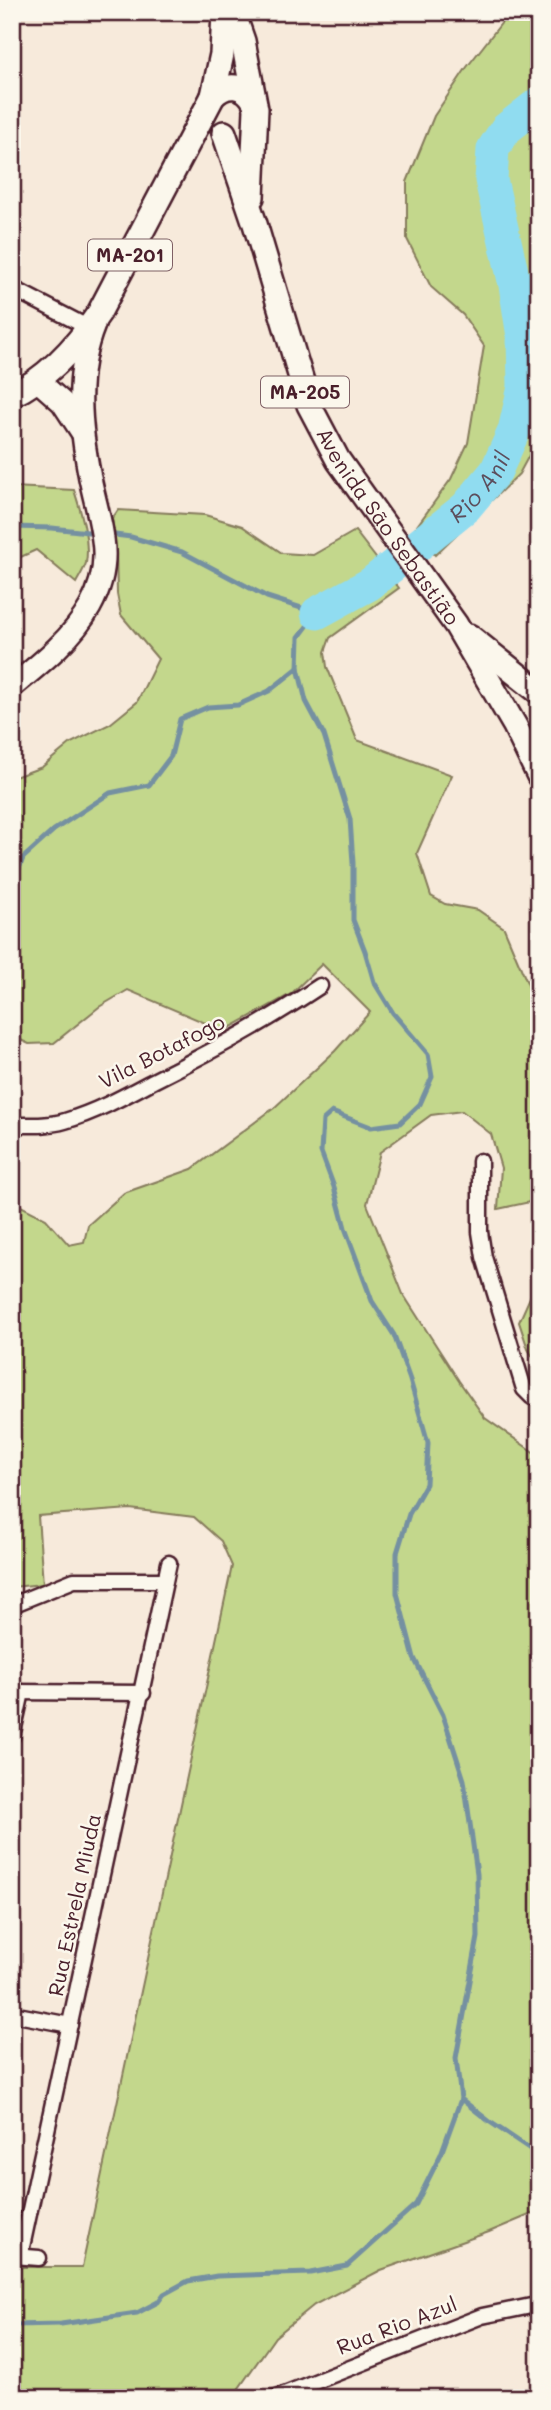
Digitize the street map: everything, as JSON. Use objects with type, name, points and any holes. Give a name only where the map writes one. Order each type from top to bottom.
[{"type":"main road","points":[[211,100],[222,54],[224,12]]},
{"type":"main road","name":"MA-205","points":[[233,12],[243,41],[255,109]]},
{"type":"main road","points":[[211,100],[224,88],[238,87],[250,94],[255,109],[253,123],[242,133],[222,132]]},
{"type":"main road","name":"MA-205","points":[[211,100],[210,120],[222,132]]},
{"type":"main road","name":"MA-201","points":[[12,395],[37,380],[66,355],[94,321],[211,100]]},
{"type":"main road","name":"Avenida São Sebastião","points":[[255,109],[252,187],[255,224]]},
{"type":"main road","name":"MA-201","points":[[160,196],[191,152],[222,132]]},
{"type":"main road","name":"Avenida São Sebastião","points":[[222,132],[255,224],[309,404],[338,460],[456,625],[515,726],[539,776]]},
{"type":"main road","points":[[456,625],[539,692]]},
{"type":"main road","points":[[515,726],[521,708],[529,702],[539,700]]},
{"type":"street","points":[[12,288],[94,321],[81,373],[83,436],[105,546],[99,589],[82,620],[12,687]]},
{"type":"street","points":[[37,380],[62,402],[83,436]]},
{"type":"street","name":"Vila Botafogo","points":[[12,1125],[45,1125],[86,1114],[269,1020],[320,986]]},
{"type":"street","points":[[480,1161],[480,1232],[484,1257],[524,1389],[532,1396],[539,1396]]},
{"type":"street","name":"Rua Estrela Miuda","points":[[16,2256],[70,2025],[169,1563]]},
{"type":"street","points":[[12,1605],[74,1580],[165,1580]]},
{"type":"street","points":[[12,1737],[17,1692],[143,1693]]},
{"type":"street","points":[[12,2014],[70,2025]]},
{"type":"street","points":[[16,2256],[39,2258]]},
{"type":"street","name":"Rua Rio Azul","points":[[274,2398],[482,2316],[531,2306],[539,2307]]},
{"type":"green space","points":[[510,12],[539,12],[539,437],[519,474],[435,555],[414,530],[451,479],[468,443],[484,346],[463,315],[431,287],[407,239],[407,182],[434,116],[467,67]]},
{"type":"green space","points":[[12,487],[74,490],[87,545],[86,563],[76,583],[36,550],[12,561]]},
{"type":"green space","points":[[118,510],[205,515],[242,526],[282,553],[313,555],[355,531],[399,588],[330,638],[325,652],[327,667],[357,740],[452,775],[417,853],[431,896],[445,904],[478,910],[504,928],[539,1011],[539,1200],[498,1209],[501,1168],[491,1134],[462,1111],[431,1115],[380,1152],[367,1204],[403,1294],[459,1381],[485,1418],[539,1456],[539,2211],[489,2232],[381,2270],[314,2305],[275,2337],[232,2398],[12,2398],[12,2267],[82,2267],[232,1566],[221,1541],[194,1517],[130,1509],[38,1516],[43,1584],[12,1587],[12,1209],[21,1206],[46,1219],[69,1245],[84,1242],[88,1225],[124,1193],[192,1169],[274,1108],[335,1051],[370,1012],[322,964],[291,994],[224,1031],[128,990],[99,1007],[54,1043],[29,1044],[12,1036],[12,778],[42,767],[71,743],[110,724],[137,702],[158,659],[121,615],[112,519]]},
{"type":"green space","points":[[539,1277],[539,1358],[534,1359],[519,1322]]},
{"type":"waterway","name":"Rio Anil","points":[[317,613],[370,584],[466,507],[496,471],[514,431],[524,387],[523,337],[515,285],[491,180],[493,149],[506,129],[539,103]]},
{"type":"waterway","points":[[12,527],[97,533]]},
{"type":"waterway","points":[[107,534],[131,537],[182,552],[267,597],[317,613],[299,637],[298,668],[306,701],[324,735],[350,819],[353,920],[374,982],[393,1013],[428,1054],[432,1077],[420,1104],[400,1123],[371,1127],[332,1112],[323,1120],[321,1152],[372,1301],[394,1335],[428,1443],[426,1484],[409,1514],[397,1553],[397,1593],[414,1658],[443,1715],[464,1780],[477,1874],[478,1937],[456,2058],[461,2099],[539,2155]]},
{"type":"waterway","points":[[12,887],[23,858],[54,830],[110,793],[149,785],[171,756],[180,719],[208,707],[238,705],[269,691],[298,668]]},
{"type":"waterway","points":[[12,2325],[61,2324],[137,2313],[188,2281],[217,2276],[310,2273],[347,2266],[416,2204],[441,2154],[461,2099]]}]
